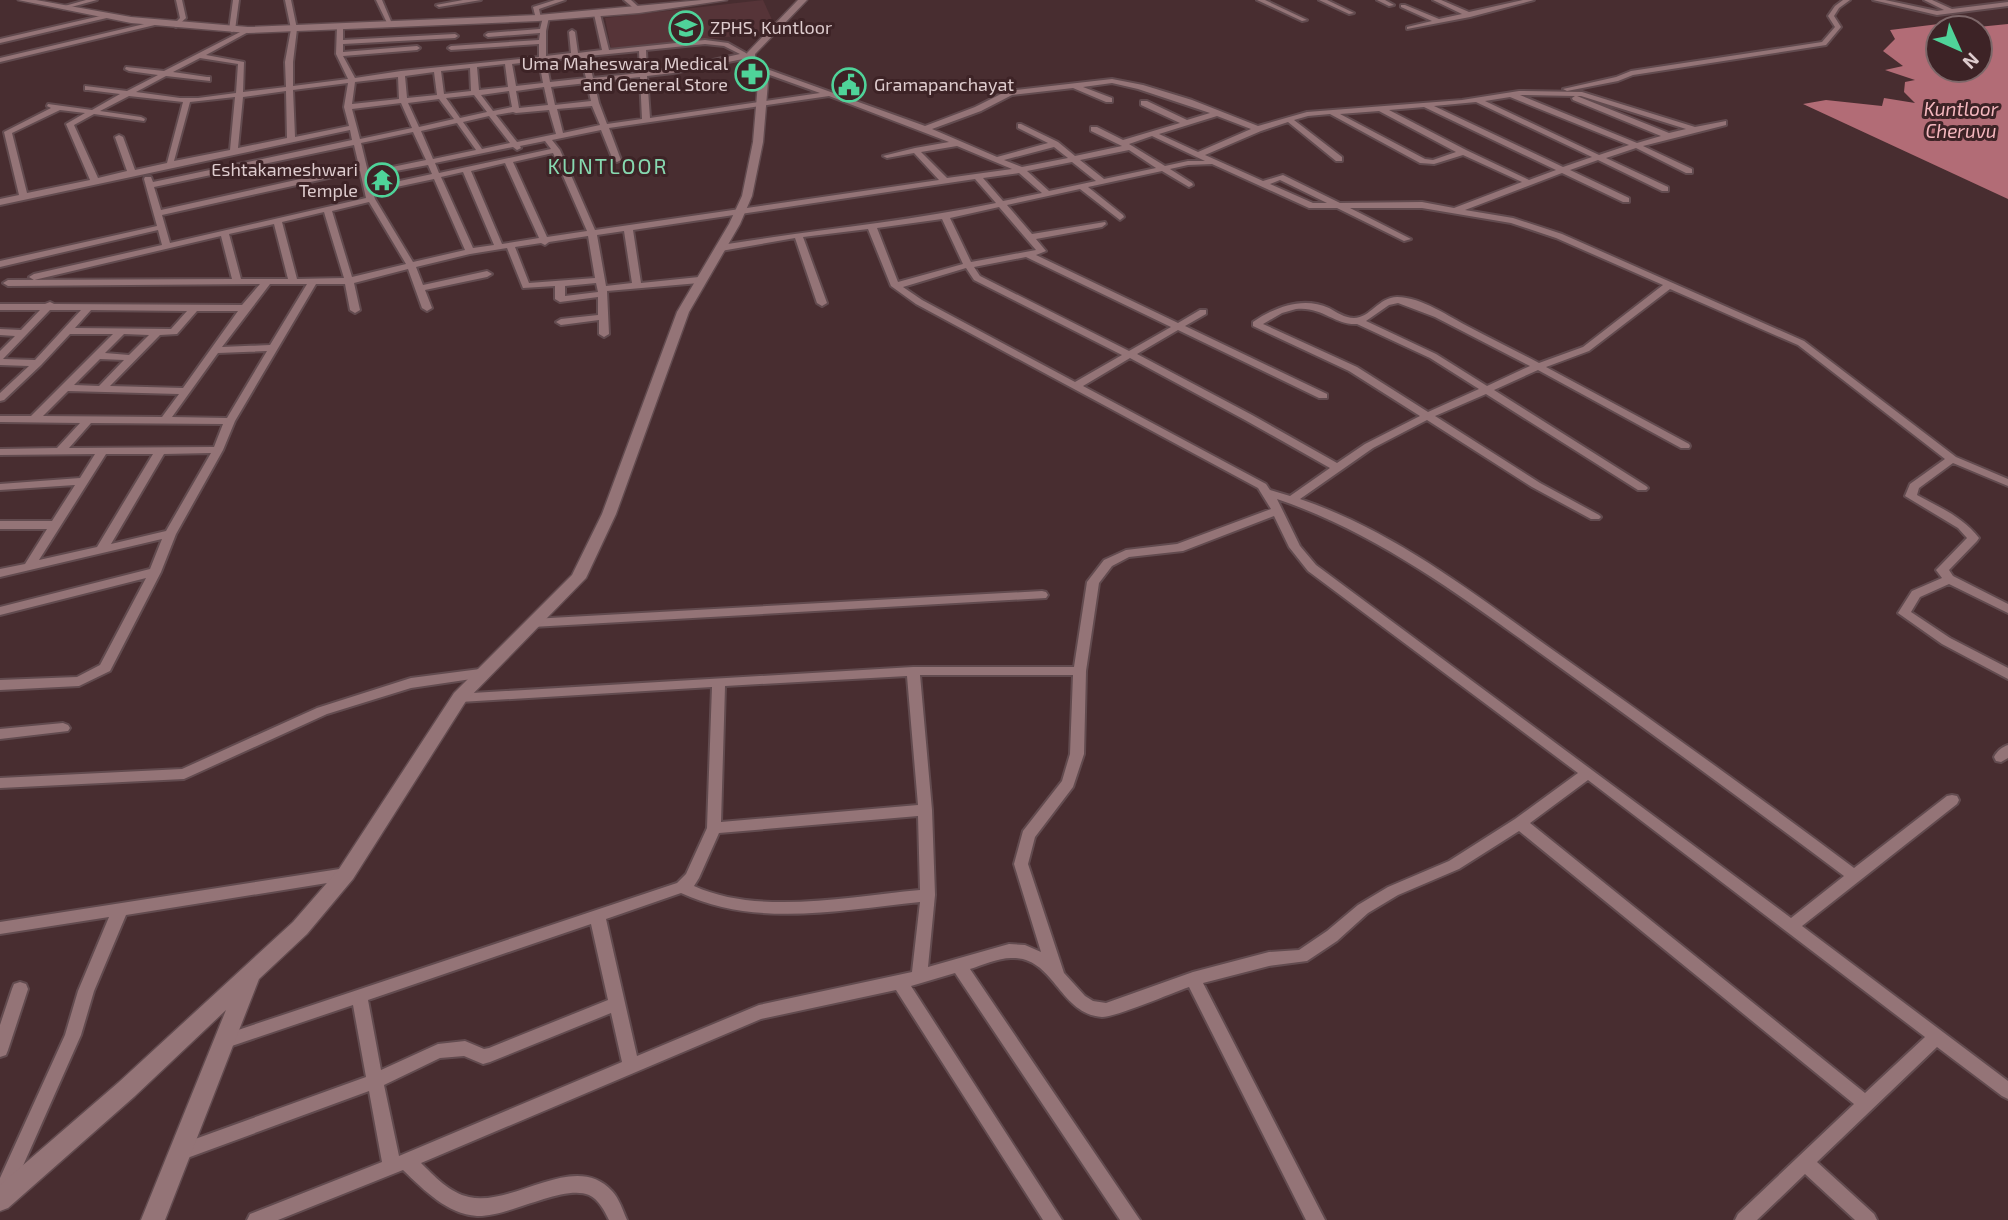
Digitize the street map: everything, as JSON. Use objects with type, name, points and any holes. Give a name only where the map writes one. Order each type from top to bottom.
[{"type":"street","points":[[23,0],[157,23],[232,30],[597,14],[723,0]]},
{"type":"street","points":[[64,7],[94,0]]},
{"type":"street","points":[[177,25],[183,18],[179,0]]},
{"type":"street","points":[[232,30],[236,0]]},
{"type":"street","points":[[288,0],[294,29],[289,62],[291,140]]},
{"type":"street","points":[[379,0],[391,25]]},
{"type":"street","points":[[438,2],[449,0]]},
{"type":"street","points":[[438,2],[478,0]]},
{"type":"street","points":[[528,0],[542,17],[543,56],[560,135]]},
{"type":"street","points":[[536,7],[562,0]]},
{"type":"street","points":[[627,0],[639,10]]},
{"type":"street","points":[[348,107],[673,71],[749,56],[803,0]]},
{"type":"street","points":[[1260,0],[1304,20]]},
{"type":"street","points":[[1322,0],[1350,13]]},
{"type":"street","points":[[1380,0],[1391,5]]},
{"type":"street","points":[[1436,0],[1471,15]]},
{"type":"street","points":[[1409,28],[1531,0]]},
{"type":"street","points":[[1549,92],[1618,79],[1631,73],[1824,44],[1838,27],[1831,16],[1837,7],[1847,0]]},
{"type":"street","points":[[1876,0],[1923,11],[1954,12],[2008,4]]},
{"type":"street","points":[[1927,0],[1954,12]]},
{"type":"street","points":[[1987,0],[1999,5]]},
{"type":"street","points":[[438,2],[448,22]]},
{"type":"street","points":[[1403,6],[1438,22]]},
{"type":"street","points":[[597,14],[606,52]]},
{"type":"street","points":[[2,41],[109,16]]},
{"type":"street","points":[[486,45],[492,20]]},
{"type":"street","points":[[449,68],[451,48],[460,22]]},
{"type":"street","points":[[0,61],[157,23]]},
{"type":"street","points":[[340,27],[339,54],[352,79],[348,107],[370,194],[411,266],[427,308]]},
{"type":"street","points":[[95,181],[70,124],[248,30]]},
{"type":"street","points":[[488,35],[542,31]]},
{"type":"street","points":[[572,32],[603,127],[617,160]]},
{"type":"street","points":[[340,42],[455,36]]},
{"type":"street","points":[[412,72],[420,37]]},
{"type":"street","points":[[88,88],[187,100],[449,68],[473,62],[579,55],[717,41],[749,56],[764,71],[925,128],[1021,170],[1048,194]]},
{"type":"street","points":[[451,48],[542,42]]},
{"type":"street","points":[[339,54],[417,48]]},
{"type":"street","points":[[642,49],[646,120]]},
{"type":"street","points":[[380,76],[386,51]]},
{"type":"street","points":[[618,51],[619,77]]},
{"type":"street","points":[[200,55],[240,62],[240,94],[234,152]]},
{"type":"street","points":[[473,62],[508,62],[543,56]]},
{"type":"street","points":[[473,62],[475,92],[524,156]]},
{"type":"street","points":[[508,62],[514,109]]},
{"type":"street","points":[[129,69],[207,79]]},
{"type":"street","points":[[437,69],[441,96],[480,150]]},
{"type":"street","points":[[0,1199],[127,1089],[300,928],[346,874],[460,697],[578,578],[589,558],[683,313],[699,280],[742,210],[750,183],[762,104],[764,71]]},
{"type":"street","points":[[401,74],[403,100],[470,251]]},
{"type":"street","points":[[925,128],[978,109],[1010,93],[1112,81],[1166,94],[1258,129]]},
{"type":"street","points":[[1072,85],[1109,100]]},
{"type":"street","points":[[1197,155],[1258,129],[1329,110],[1476,99],[1509,93],[1549,92],[1602,99],[1637,113],[1693,129]]},
{"type":"street","points":[[1509,93],[1638,146],[1689,171]]},
{"type":"street","points":[[1564,93],[1669,136]]},
{"type":"street","points":[[158,213],[363,171],[430,162],[603,127],[830,94]]},
{"type":"street","points":[[1133,107],[1166,94]]},
{"type":"street","points":[[1476,99],[1665,189]]},
{"type":"street","points":[[172,164],[170,161],[187,100]]},
{"type":"street","points":[[150,185],[491,113],[595,103]]},
{"type":"street","points":[[1144,103],[1187,122]]},
{"type":"street","points":[[1423,104],[1626,200]]},
{"type":"street","points":[[47,106],[141,119]]},
{"type":"street","points":[[24,197],[8,132],[59,107]]},
{"type":"street","points":[[1379,107],[1463,152],[1530,183]]},
{"type":"street","points":[[1329,110],[1423,161],[1434,162],[1463,152]]},
{"type":"street","points":[[4,283],[349,281],[470,251],[978,177],[1074,160],[1215,114]]},
{"type":"street","points":[[1288,119],[1339,159]]},
{"type":"street","points":[[1454,212],[1638,146],[1723,123]]},
{"type":"street","points":[[1021,126],[1055,144],[1103,182]]},
{"type":"street","points":[[0,202],[352,127]]},
{"type":"street","points":[[1094,129],[1126,145],[1189,184]]},
{"type":"street","points":[[1153,134],[1312,206],[1422,205],[1505,219],[1534,227],[1668,286],[1766,325],[1801,343],[1952,459],[2008,483]]},
{"type":"street","points":[[119,137],[132,173]]},
{"type":"street","points":[[547,138],[556,150],[592,234],[601,288],[604,334]]},
{"type":"street","points":[[887,156],[958,143]]},
{"type":"street","points":[[994,160],[1055,144]]},
{"type":"street","points":[[4,283],[327,208],[437,175],[556,150]]},
{"type":"street","points":[[915,150],[945,181]]},
{"type":"street","points":[[508,159],[545,242]]},
{"type":"street","points":[[721,248],[798,235],[945,217],[1188,163],[1213,163]]},
{"type":"street","points":[[466,169],[526,286],[560,284],[560,299],[601,288],[699,280]]},
{"type":"street","points":[[144,170],[167,246]]},
{"type":"street","points":[[896,286],[968,265],[1042,251],[978,177]]},
{"type":"street","points":[[1262,184],[1280,177],[1407,239]]},
{"type":"street","points":[[1082,187],[1119,217]]},
{"type":"street","points":[[327,208],[355,310]]},
{"type":"street","points":[[945,217],[977,278],[1129,353],[1251,418],[1337,468]]},
{"type":"street","points":[[277,220],[293,282]]},
{"type":"street","points":[[1030,237],[1102,224]]},
{"type":"street","points":[[0,264],[162,227]]},
{"type":"street","points":[[872,227],[896,286],[919,302],[1248,477],[1266,492],[1297,554],[1312,568],[2008,1091]]},
{"type":"street","points":[[628,228],[637,285]]},
{"type":"street","points":[[224,232],[237,280]]},
{"type":"street","points":[[798,235],[822,303]]},
{"type":"street","points":[[1027,254],[1323,396]]},
{"type":"street","points":[[419,288],[487,274]]},
{"type":"street","points":[[166,419],[244,308],[266,283]]},
{"type":"street","points":[[0,685],[79,681],[104,668],[155,572],[170,534],[218,450],[230,421],[312,283]]},
{"type":"street","points":[[1293,499],[1369,446],[1425,416],[1539,366],[1586,349],[1668,286]]},
{"type":"street","points":[[1359,321],[1389,301],[1400,300],[1447,319],[1539,366],[1685,446]]},
{"type":"street","points":[[0,307],[50,305],[244,308]]},
{"type":"street","points":[[0,360],[50,305]]},
{"type":"street","points":[[1595,517],[1536,485],[1353,369],[1256,324],[1267,316],[1302,305],[1312,305],[1345,319],[1359,321],[1433,356],[1642,488]]},
{"type":"street","points":[[3,393],[38,363],[90,306]]},
{"type":"street","points":[[69,331],[177,330],[194,308]]},
{"type":"street","points":[[1074,386],[1203,312]]},
{"type":"street","points":[[561,322],[603,317]]},
{"type":"street","points":[[102,389],[158,331]]},
{"type":"street","points":[[0,332],[24,333]]},
{"type":"street","points":[[33,420],[121,332]]},
{"type":"street","points":[[215,350],[274,348]]},
{"type":"street","points":[[98,356],[132,358]]},
{"type":"street","points":[[0,360],[38,363]]},
{"type":"street","points":[[65,388],[186,391]]},
{"type":"street","points":[[0,419],[230,421]]},
{"type":"street","points":[[60,452],[87,421]]},
{"type":"street","points":[[0,452],[218,450]]},
{"type":"street","points":[[102,549],[160,451]]},
{"type":"street","points":[[29,566],[102,452]]},
{"type":"street","points":[[1952,459],[1914,486],[1911,496],[1962,525],[1973,538],[1942,570],[1949,579],[2008,609]]},
{"type":"street","points":[[0,487],[84,481]]},
{"type":"street","points":[[1266,492],[1293,499],[1378,539],[1485,608],[1705,764],[1854,876]]},
{"type":"street","points":[[1056,973],[1021,864],[1028,835],[1068,783],[1077,754],[1080,671],[1093,582],[1108,563],[1126,554],[1179,548],[1276,510]]},
{"type":"street","points":[[0,525],[55,525]]},
{"type":"street","points":[[0,572],[170,534]]},
{"type":"street","points":[[0,611],[155,572]]},
{"type":"street","points":[[1949,579],[1916,594],[1904,613],[1946,641],[2008,674]]},
{"type":"street","points":[[532,623],[1042,595]]},
{"type":"street","points":[[460,697],[913,671],[1080,671]]},
{"type":"street","points":[[913,671],[925,810],[928,895],[919,977]]},
{"type":"street","points":[[0,783],[184,774],[322,711],[411,683],[480,674]]},
{"type":"street","points":[[223,1042],[597,915],[665,895],[682,887],[692,878],[714,828],[719,682]]},
{"type":"street","points":[[0,734],[64,728]]},
{"type":"street","points":[[256,1220],[399,1164],[631,1064],[760,1012],[900,982],[1009,951],[1026,952],[1042,959],[1079,1001],[1090,1008],[1106,1010],[1193,979],[1269,959],[1302,956],[1383,897],[1454,865],[1520,823],[1588,773]]},
{"type":"street","points":[[1790,927],[1952,800]]},
{"type":"street","points":[[714,828],[925,810]]},
{"type":"street","points":[[1520,823],[1866,1104]]},
{"type":"street","points":[[0,928],[346,874]]},
{"type":"street","points":[[682,887],[715,901],[742,906],[814,905],[928,895]]},
{"type":"street","points":[[0,1199],[73,1035],[86,990],[120,910]]},
{"type":"street","points":[[597,915],[631,1064]]},
{"type":"street","points":[[959,966],[1131,1220]]},
{"type":"street","points":[[153,1220],[252,973]]},
{"type":"street","points":[[1193,979],[1316,1220]]},
{"type":"street","points":[[900,982],[1053,1220]]},
{"type":"street","points":[[0,1050],[20,989]]},
{"type":"street","points":[[359,997],[375,1081],[399,1164],[460,1204],[477,1208],[496,1207],[582,1183],[598,1187],[612,1203],[618,1220]]},
{"type":"street","points":[[179,1153],[375,1081],[438,1051],[465,1048],[483,1057],[617,1004]]},
{"type":"street","points":[[1744,1220],[1935,1038]]},
{"type":"street","points":[[1804,1162],[1867,1220]]},
{"type":"shaded area","name":"ZPHS, Kuntloor","points":[[763,0],[773,22],[757,34],[611,48],[605,18]]},
{"type":"water","name":"Kuntloor Cheruvu","points":[[2008,24],[2008,199],[1803,104],[1826,100],[1882,106],[1884,98],[1915,103],[1904,92],[1905,82],[1915,80],[1885,70],[1903,66],[1883,51],[1895,39],[1890,30],[1924,26],[1924,84],[1994,84],[1994,25]]},
{"type":"place","name":"ZPHS, Kuntloor","points":[[686,28]]},
{"type":"place","name":"Uma Maheswara Medical and General Store","points":[[752,74]]},
{"type":"place","name":"Gramapanchayat","points":[[849,85]]},
{"type":"place","name":"Eshtakameshwari Temple","points":[[382,180]]},
{"type":"district","name":"KUNTLOOR","points":[[608,167]]}]
